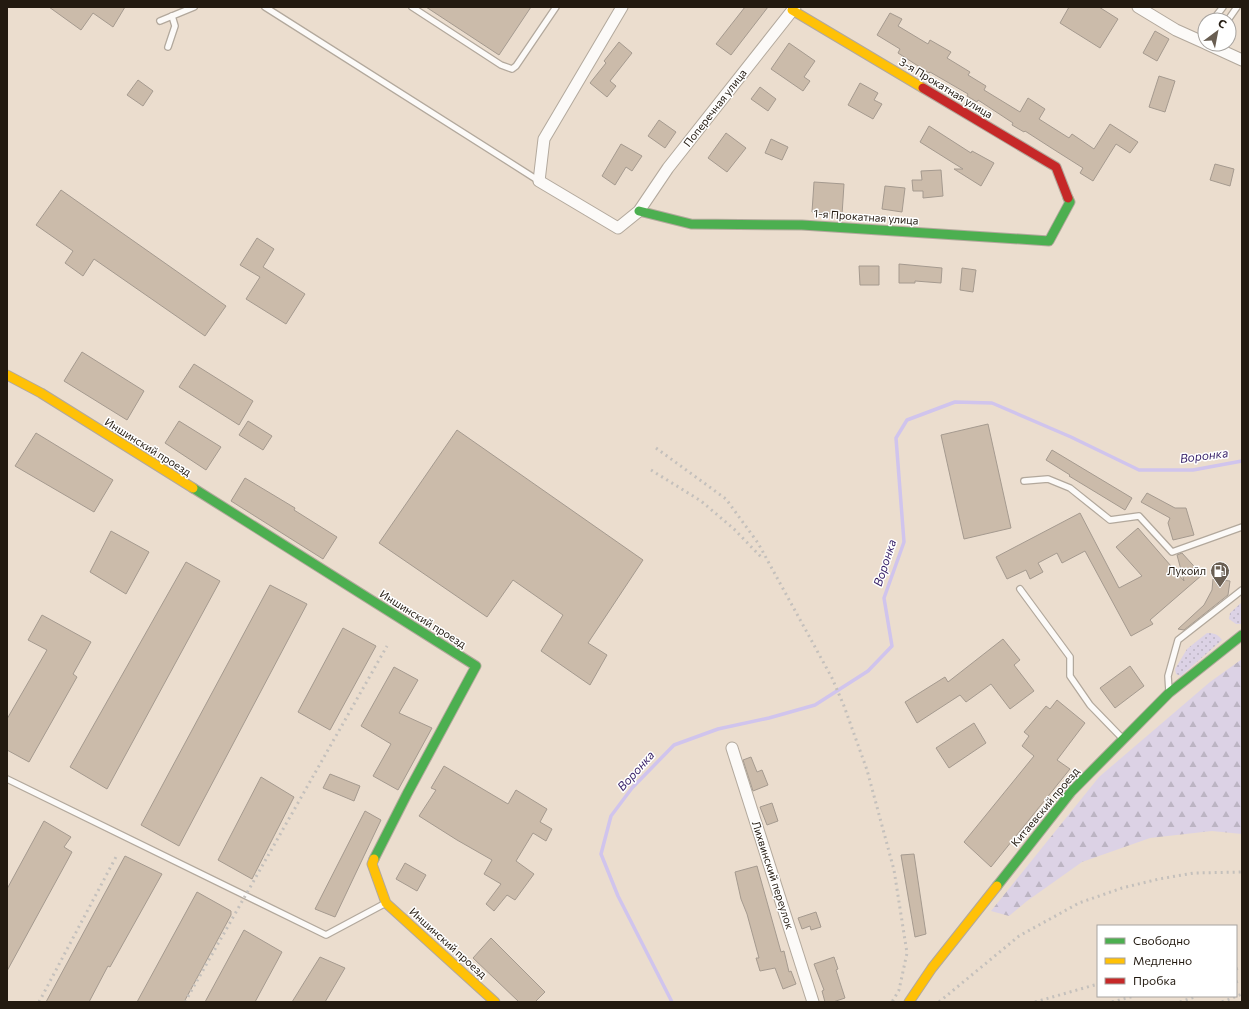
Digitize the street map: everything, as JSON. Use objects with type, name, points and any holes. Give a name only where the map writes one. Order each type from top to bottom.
[{"type":"street","points":[[539,181],[544,139],[622,7]]},
{"type":"street","points":[[1138,7],[1176,30],[1197,38]]},
{"type":"street","name":"Поперечная улица","points":[[539,181],[618,228],[639,211],[668,168],[793,9]]},
{"type":"street","name":"3-я Прокатная улица","points":[[793,9],[1056,167],[1070,202]]},
{"type":"street","points":[[1227,52],[1242,60]]},
{"type":"street","name":"1-я Прокатная улица","points":[[639,211],[691,224],[802,225],[1049,241],[1070,202]]},
{"type":"street","name":"Иншинский проезд","points":[[7,375],[41,393],[476,666],[406,794],[372,864],[386,902],[495,1002]]},
{"type":"street","name":"Китаевский проезд","points":[[909,1002],[932,968],[1071,792],[1169,692],[1242,635]]},
{"type":"street","name":"Лихвинский переулок","points":[[732,748],[813,1002]]},
{"type":"lane","points":[[160,21],[194,7]]},
{"type":"lane","points":[[265,7],[539,181]]},
{"type":"lane","points":[[412,7],[501,65],[512,69],[516,66],[556,7]]},
{"type":"lane","points":[[168,47],[175,26],[172,16]]},
{"type":"lane","points":[[1024,481],[1048,479],[1070,488],[1110,520],[1139,516],[1172,552],[1242,527]]},
{"type":"lane","points":[[1020,588],[1070,657],[1070,676],[1090,705],[1123,739]]},
{"type":"lane","points":[[1169,692],[1168,676],[1178,640],[1242,590]]},
{"type":"lane","points":[[7,779],[326,935],[386,902]]},
{"type":"green space","points":[[1242,602],[1242,624],[1236,624],[1229,619],[1230,613]]},
{"type":"green space","points":[[1207,633],[1216,634],[1222,640],[1181,676],[1176,674],[1175,669],[1187,649]]},
{"type":"green space","points":[[1242,659],[1242,834],[1212,831],[1150,838],[1082,862],[1027,901],[1009,916],[991,911],[1099,777],[1210,682]]},
{"type":"building","points":[[49,7],[125,7],[113,27],[93,13],[81,30]]},
{"type":"building","points":[[426,7],[531,7],[499,55]]},
{"type":"building","points":[[745,7],[768,7],[731,55],[716,44]]},
{"type":"building","points":[[1069,7],[1099,7],[1118,19],[1100,48],[1060,23]]},
{"type":"building","points":[[890,13],[902,19],[898,26],[928,44],[930,40],[951,52],[947,58],[970,72],[968,75],[986,86],[984,90],[1020,112],[1028,98],[1045,109],[1039,119],[1069,138],[1072,134],[1094,149],[1110,124],[1138,142],[1130,153],[1116,144],[1093,181],[1080,173],[1083,168],[1025,131],[1024,132],[1012,125],[1013,123],[978,100],[977,102],[967,96],[968,94],[930,72],[929,73],[898,53],[900,49],[877,35]]},
{"type":"building","points":[[1155,31],[1169,39],[1157,61],[1143,53]]},
{"type":"building","points":[[619,42],[632,53],[610,81],[616,86],[607,97],[590,83],[606,63],[604,61]]},
{"type":"building","points":[[789,43],[815,61],[804,77],[810,81],[803,91],[771,69]]},
{"type":"building","points":[[1159,76],[1175,81],[1165,112],[1149,107]]},
{"type":"building","points":[[138,80],[153,91],[143,106],[127,95]]},
{"type":"building","points":[[860,83],[878,93],[874,100],[882,104],[873,119],[848,105]]},
{"type":"building","points":[[760,87],[776,99],[768,111],[751,99]]},
{"type":"building","points":[[659,120],[676,132],[665,148],[648,136]]},
{"type":"building","points":[[929,126],[971,153],[972,151],[994,163],[981,186],[954,169],[963,169],[920,142]]},
{"type":"building","points":[[726,133],[746,148],[727,172],[708,158]]},
{"type":"building","points":[[771,139],[788,147],[782,160],[765,153]]},
{"type":"building","points":[[621,144],[642,156],[632,171],[626,167],[615,185],[602,176]]},
{"type":"building","points":[[1215,164],[1234,169],[1230,186],[1210,180]]},
{"type":"building","points":[[941,170],[943,196],[923,198],[923,191],[913,191],[912,180],[922,180],[921,171]]},
{"type":"building","points":[[814,182],[844,184],[842,215],[812,212]]},
{"type":"building","points":[[885,186],[905,188],[902,212],[882,209]]},
{"type":"building","points":[[61,190],[226,306],[205,336],[94,259],[83,276],[65,263],[73,251],[36,225]]},
{"type":"building","points":[[257,238],[274,249],[263,267],[305,294],[286,324],[246,299],[260,277],[240,265]]},
{"type":"building","points":[[899,264],[942,268],[941,283],[915,281],[915,283],[899,283]]},
{"type":"building","points":[[859,266],[879,266],[879,285],[860,285]]},
{"type":"building","points":[[962,268],[976,270],[973,292],[960,290]]},
{"type":"building","points":[[82,352],[144,391],[127,420],[64,381]]},
{"type":"building","points":[[194,364],[253,401],[239,425],[179,387]]},
{"type":"building","points":[[179,421],[221,447],[206,470],[165,443]]},
{"type":"building","points":[[248,421],[272,436],[263,450],[239,435]]},
{"type":"building","points":[[988,424],[1011,528],[964,539],[941,435]]},
{"type":"building","points":[[457,430],[643,560],[588,643],[607,655],[590,685],[541,651],[563,615],[513,580],[487,617],[379,543]]},
{"type":"building","points":[[36,433],[113,480],[94,512],[15,466]]},
{"type":"building","points":[[1052,450],[1132,498],[1125,510],[1069,476],[1070,475],[1046,460]]},
{"type":"building","points":[[245,478],[295,508],[294,510],[337,537],[323,559],[231,501]]},
{"type":"building","points":[[1147,493],[1175,508],[1186,508],[1194,535],[1173,540],[1168,523],[1170,518],[1141,502]]},
{"type":"building","points":[[1080,513],[1119,588],[1142,576],[1116,547],[1138,528],[1184,581],[1177,555],[1182,553],[1202,575],[1150,620],[1153,624],[1131,636],[1085,551],[1062,563],[1057,553],[1038,563],[1043,572],[1030,579],[1026,570],[1007,579],[996,557]]},
{"type":"building","points":[[111,531],[149,552],[126,594],[90,572]]},
{"type":"building","points":[[186,562],[220,581],[107,789],[70,767]]},
{"type":"building","points":[[1213,579],[1230,581],[1228,595],[1184,630],[1178,629],[1204,605],[1212,590]]},
{"type":"building","points":[[270,585],[307,604],[179,846],[141,825]]},
{"type":"building","points":[[42,615],[91,642],[73,674],[77,677],[29,762],[7,750],[7,719],[47,650],[28,640]]},
{"type":"building","points":[[343,628],[376,646],[330,730],[298,712]]},
{"type":"building","points":[[1003,639],[1020,660],[1014,665],[1034,691],[1010,709],[991,684],[966,702],[960,695],[917,723],[905,702],[945,677],[948,682]]},
{"type":"building","points":[[1130,666],[1144,686],[1115,708],[1100,688]]},
{"type":"building","points":[[394,667],[418,680],[399,713],[432,728],[398,790],[373,776],[391,744],[361,726]]},
{"type":"building","points":[[1057,700],[1085,723],[1057,760],[1070,769],[991,867],[964,842],[1034,756],[1022,746],[1029,736],[1024,732],[1046,706],[1050,709]]},
{"type":"building","points":[[974,723],[986,743],[949,768],[936,748]]},
{"type":"building","points":[[751,757],[757,772],[762,770],[768,785],[753,791],[743,760]]},
{"type":"building","points":[[444,766],[508,804],[516,790],[547,809],[540,822],[552,829],[546,841],[533,833],[516,861],[534,874],[515,900],[507,895],[494,911],[486,904],[501,884],[484,874],[492,860],[419,816],[436,790],[431,788]]},
{"type":"building","points":[[330,774],[360,786],[354,801],[323,788]]},
{"type":"building","points":[[261,777],[294,797],[252,879],[218,860]]},
{"type":"building","points":[[772,803],[778,821],[767,825],[760,807]]},
{"type":"building","points":[[365,811],[381,820],[335,917],[315,909]]},
{"type":"building","points":[[44,821],[71,837],[64,847],[72,852],[7,971],[7,889]]},
{"type":"building","points":[[914,854],[926,934],[915,937],[901,855]]},
{"type":"building","points":[[125,856],[162,874],[110,967],[108,966],[89,1002],[46,1002]]},
{"type":"building","points":[[405,863],[426,875],[417,891],[396,879]]},
{"type":"building","points":[[757,866],[781,952],[784,951],[789,972],[791,971],[796,984],[783,989],[775,968],[760,971],[756,958],[759,958],[747,914],[741,899],[735,872]]},
{"type":"building","points":[[197,892],[231,911],[231,915],[184,1002],[137,1002]]},
{"type":"building","points":[[816,912],[821,927],[811,930],[810,926],[802,929],[798,918]]},
{"type":"building","points":[[244,930],[282,952],[255,1002],[205,1002]]},
{"type":"building","points":[[491,938],[545,992],[535,1002],[519,1002],[473,958]]},
{"type":"building","points":[[320,957],[345,968],[325,1002],[292,1002]]},
{"type":"building","points":[[834,957],[838,969],[836,970],[845,998],[833,1002],[825,1002],[822,991],[824,990],[814,964]]},
{"type":"waterway","name":"Воронка","points":[[672,1002],[618,896],[601,854],[611,816],[632,788],[674,745],[718,729],[769,718],[815,705],[868,671],[892,646],[884,598],[904,542],[896,438],[907,420],[955,402],[992,403],[1071,437],[1139,470],[1193,470],[1242,461]]},
{"type":"railway","points":[[656,448],[726,499],[758,543],[832,678],[844,706],[867,770],[894,870],[907,953],[899,990],[892,1002]]},
{"type":"railway","points":[[651,470],[701,501],[734,529],[763,559]]},
{"type":"railway","points":[[185,1002],[387,646]]},
{"type":"railway","points":[[39,1002],[117,855]]},
{"type":"railway","points":[[939,1002],[1019,936],[1079,903],[1122,888],[1159,879],[1194,873],[1242,872]]},
{"type":"railway","points":[[1237,969],[1242,967]]},
{"type":"railway","points":[[1237,982],[1242,980]]},
{"type":"railway","points":[[1035,1002],[1097,984]]},
{"type":"railway","points":[[1237,996],[1242,994]]},
{"type":"railway","points":[[1112,1002],[1130,997]]},
{"type":"railway","points":[[1180,1002],[1194,997]]},
{"type":"railway","points":[[1222,1002],[1234,997]]},
{"type":"traffic: fast","points":[[639,211],[691,224],[802,225],[1049,241],[1070,202],[1068,198]]},
{"type":"traffic: fast","points":[[193,488],[476,666],[374,859]]},
{"type":"traffic: fast","points":[[997,886],[1071,792],[1169,693],[1242,635]]},
{"type":"traffic: slow","points":[[792,10],[923,88]]},
{"type":"traffic: slow","points":[[7,375],[41,393],[193,488]]},
{"type":"traffic: slow","points":[[374,859],[372,864],[386,903],[495,1002]]},
{"type":"traffic: slow","points":[[909,1002],[932,968],[997,886]]},
{"type":"traffic: jam","points":[[923,88],[1056,167],[1068,198]]},
{"type":"place","name":"Лукойл","points":[[1220,588]]}]
